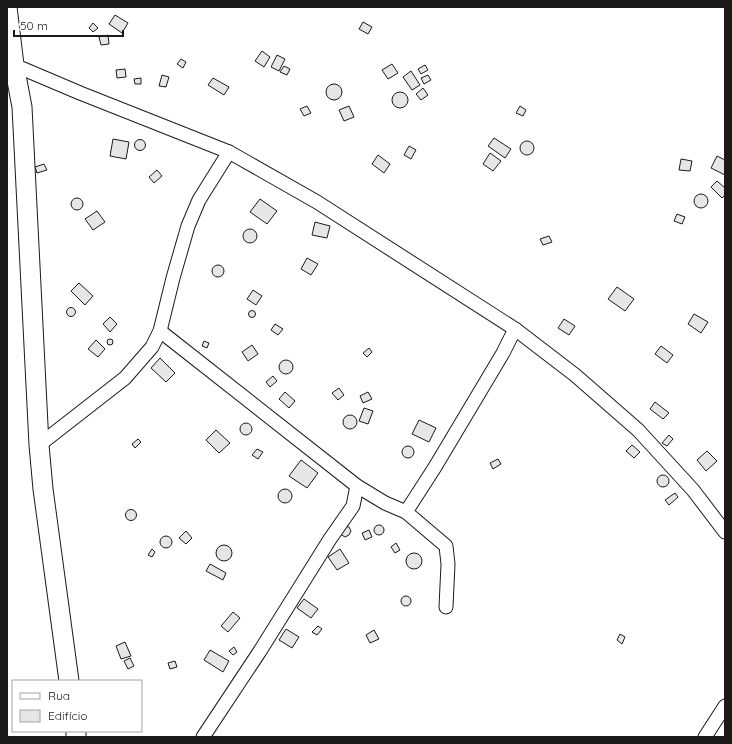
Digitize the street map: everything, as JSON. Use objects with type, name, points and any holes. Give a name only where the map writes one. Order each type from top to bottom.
[{"type":"street","points":[[8,7],[14,65],[22,107],[39,445],[43,489],[69,680]]},
{"type":"street","points":[[14,65],[229,152],[317,202],[515,330],[574,375],[638,430],[693,490],[725,532]]},
{"type":"street","points":[[39,445],[125,378],[152,347],[160,331],[188,226],[199,200],[229,152]]},
{"type":"street","points":[[406,512],[435,467],[503,353],[515,330]]},
{"type":"street","points":[[160,331],[357,486],[377,499],[406,512],[446,546],[448,564],[446,607]]},
{"type":"street","points":[[203,737],[260,651],[330,539],[354,506],[357,486]]},
{"type":"street","points":[[354,506],[377,499]]},
{"type":"street","points":[[705,737],[725,706]]},
{"type":"building","points":[[115,15],[128,23],[122,33],[109,24]]},
{"type":"building","points":[[363,22],[372,27],[368,34],[359,29]]},
{"type":"building","points":[[93,23],[98,28],[93,32],[89,28]]},
{"type":"building","points":[[108,35],[109,44],[101,45],[99,37]]},
{"type":"building","points":[[262,51],[270,57],[264,67],[255,61]]},
{"type":"building","points":[[277,55],[285,59],[279,71],[271,67]]},
{"type":"building","points":[[181,59],[186,62],[183,68],[177,64]]},
{"type":"building","points":[[392,64],[398,73],[388,79],[382,70]]},
{"type":"building","points":[[425,65],[428,70],[421,74],[418,69]]},
{"type":"building","points":[[284,66],[290,69],[287,75],[280,72]]},
{"type":"building","points":[[125,69],[126,77],[117,78],[116,70]]},
{"type":"building","points":[[411,71],[420,85],[412,90],[403,77]]},
{"type":"building","points":[[162,75],[169,77],[166,87],[159,86]]},
{"type":"building","points":[[428,75],[431,80],[424,84],[421,78]]},
{"type":"building","points":[[141,78],[141,84],[135,84],[134,79]]},
{"type":"building","points":[[213,78],[229,87],[224,95],[208,85]]},
{"type":"building","points":[[334,84],[340,86],[342,92],[340,98],[334,100],[328,98],[326,92],[328,86]]},
{"type":"building","points":[[423,88],[428,95],[421,100],[416,94]]},
{"type":"building","points":[[400,92],[407,97],[408,100],[403,107],[400,108],[393,103],[392,100],[397,93]]},
{"type":"building","points":[[307,106],[311,113],[304,116],[300,109]]},
{"type":"building","points":[[349,106],[354,117],[344,121],[339,110]]},
{"type":"building","points":[[520,106],[526,110],[523,116],[516,113]]},
{"type":"building","points":[[494,138],[511,149],[505,158],[488,146]]},
{"type":"building","points":[[113,139],[129,142],[126,159],[110,156]]},
{"type":"building","points":[[140,139],[144,141],[146,145],[144,149],[140,151],[136,149],[134,145],[136,141]]},
{"type":"building","points":[[527,141],[532,143],[534,148],[532,153],[527,155],[522,153],[520,148],[522,143]]},
{"type":"building","points":[[409,146],[416,150],[411,159],[404,155]]},
{"type":"building","points":[[490,153],[501,161],[493,171],[483,164]]},
{"type":"building","points":[[378,155],[390,164],[384,173],[372,164]]},
{"type":"building","points":[[717,156],[725,160],[725,175],[711,168]]},
{"type":"building","points":[[681,159],[692,161],[690,171],[679,170]]},
{"type":"building","points":[[44,164],[47,170],[37,173],[35,167]]},
{"type":"building","points":[[157,170],[162,176],[154,183],[149,177]]},
{"type":"building","points":[[717,181],[725,188],[725,195],[722,198],[711,187]]},
{"type":"building","points":[[698,194],[704,194],[708,198],[708,204],[704,208],[698,208],[694,204],[694,198]]},
{"type":"building","points":[[75,198],[79,198],[83,204],[79,210],[75,210],[71,206],[71,202]]},
{"type":"building","points":[[260,199],[277,211],[267,224],[250,212]]},
{"type":"building","points":[[97,211],[105,222],[93,230],[85,219]]},
{"type":"building","points":[[677,214],[685,217],[682,224],[674,221]]},
{"type":"building","points":[[315,222],[330,226],[327,238],[312,235]]},
{"type":"building","points":[[247,229],[253,229],[257,233],[257,239],[253,243],[247,243],[243,239],[243,233]]},
{"type":"building","points":[[549,236],[552,242],[543,245],[540,239]]},
{"type":"building","points":[[307,258],[318,264],[311,275],[301,269]]},
{"type":"building","points":[[216,265],[220,265],[224,271],[220,277],[216,277],[212,273],[212,269]]},
{"type":"building","points":[[79,283],[93,296],[85,305],[71,291]]},
{"type":"building","points":[[617,287],[634,299],[625,311],[608,299]]},
{"type":"building","points":[[253,290],[262,296],[256,305],[247,299]]},
{"type":"building","points":[[71,307],[76,312],[71,317],[66,312]]},
{"type":"building","points":[[252,311],[255,314],[252,317],[249,314]]},
{"type":"building","points":[[694,314],[708,322],[701,333],[688,324]]},
{"type":"building","points":[[110,317],[117,324],[110,332],[103,324]]},
{"type":"building","points":[[564,319],[575,326],[569,335],[558,328]]},
{"type":"building","points":[[275,324],[283,329],[278,335],[271,330]]},
{"type":"building","points":[[110,339],[113,342],[110,345],[107,342]]},
{"type":"building","points":[[96,340],[105,349],[98,357],[88,349]]},
{"type":"building","points":[[204,341],[209,343],[207,348],[202,346]]},
{"type":"building","points":[[252,345],[258,354],[248,361],[242,352]]},
{"type":"building","points":[[661,346],[673,355],[667,363],[655,354]]},
{"type":"building","points":[[369,348],[372,352],[367,357],[363,353]]},
{"type":"building","points":[[160,358],[175,373],[166,382],[151,368]]},
{"type":"building","points":[[283,360],[289,360],[293,364],[293,370],[289,374],[283,374],[279,370],[279,364]]},
{"type":"building","points":[[273,376],[277,381],[270,387],[266,382]]},
{"type":"building","points":[[339,388],[344,395],[338,400],[332,393]]},
{"type":"building","points":[[285,392],[295,401],[289,408],[279,399]]},
{"type":"building","points":[[368,392],[372,399],[363,403],[360,396]]},
{"type":"building","points":[[655,402],[669,413],[663,419],[650,409]]},
{"type":"building","points":[[364,408],[373,411],[368,424],[359,421]]},
{"type":"building","points":[[350,415],[355,417],[357,422],[355,427],[350,429],[345,427],[343,422],[345,417]]},
{"type":"building","points":[[419,420],[436,428],[429,442],[412,434]]},
{"type":"building","points":[[244,423],[248,423],[252,429],[248,435],[244,435],[240,431],[240,427]]},
{"type":"building","points":[[216,430],[230,443],[219,453],[206,440]]},
{"type":"building","points":[[669,435],[673,439],[667,446],[662,443]]},
{"type":"building","points":[[138,439],[141,442],[135,448],[132,444]]},
{"type":"building","points":[[632,445],[640,452],[634,458],[626,451]]},
{"type":"building","points":[[410,446],[413,447],[413,457],[406,458],[403,457],[402,450],[403,447]]},
{"type":"building","points":[[257,449],[263,452],[258,459],[252,455]]},
{"type":"building","points":[[707,451],[717,461],[706,471],[697,460]]},
{"type":"building","points":[[498,459],[501,464],[493,469],[490,463]]},
{"type":"building","points":[[301,460],[318,473],[307,488],[289,476]]},
{"type":"building","points":[[661,475],[665,475],[669,481],[665,487],[661,487],[657,483],[657,479]]},
{"type":"building","points":[[282,489],[288,489],[292,493],[292,499],[288,503],[282,503],[278,499],[278,493]]},
{"type":"building","points":[[675,493],[678,497],[669,505],[665,500]]},
{"type":"building","points":[[131,509],[135,511],[137,515],[135,519],[131,521],[127,519],[125,515],[127,511]]},
{"type":"building","points":[[379,525],[384,530],[379,535],[374,530]]},
{"type":"building","points":[[345,526],[349,527],[351,531],[349,535],[345,537],[340,534]]},
{"type":"building","points":[[369,530],[372,537],[365,540],[362,533]]},
{"type":"building","points":[[186,531],[192,538],[186,544],[179,538]]},
{"type":"building","points":[[164,536],[168,536],[172,542],[168,548],[164,548],[160,544],[160,540]]},
{"type":"building","points":[[396,543],[400,550],[395,553],[391,547]]},
{"type":"building","points":[[224,545],[231,550],[232,553],[227,560],[224,561],[217,556],[216,553],[221,546]]},
{"type":"building","points":[[152,549],[155,552],[152,557],[148,555]]},
{"type":"building","points":[[340,549],[349,563],[337,570],[328,557]]},
{"type":"building","points":[[411,553],[417,553],[422,558],[420,567],[417,569],[411,569],[406,564],[406,558]]},
{"type":"building","points":[[210,564],[226,573],[223,580],[206,571]]},
{"type":"building","points":[[404,596],[408,596],[410,597],[410,605],[404,606],[401,603],[401,599]]},
{"type":"building","points":[[304,599],[318,609],[311,618],[297,608]]},
{"type":"building","points":[[233,612],[240,618],[228,632],[221,626]]},
{"type":"building","points":[[318,626],[322,629],[317,635],[312,632]]},
{"type":"building","points":[[286,629],[299,637],[292,648],[279,640]]},
{"type":"building","points":[[374,630],[379,639],[370,643],[366,635]]},
{"type":"building","points":[[620,634],[625,637],[622,644],[617,640]]},
{"type":"building","points":[[125,642],[131,656],[121,659],[116,646]]},
{"type":"building","points":[[234,647],[237,652],[233,655],[229,651]]},
{"type":"building","points":[[210,650],[229,661],[223,672],[204,660]]},
{"type":"building","points":[[130,658],[134,666],[128,669],[124,661]]},
{"type":"building","points":[[175,661],[177,667],[170,669],[168,663]]}]
